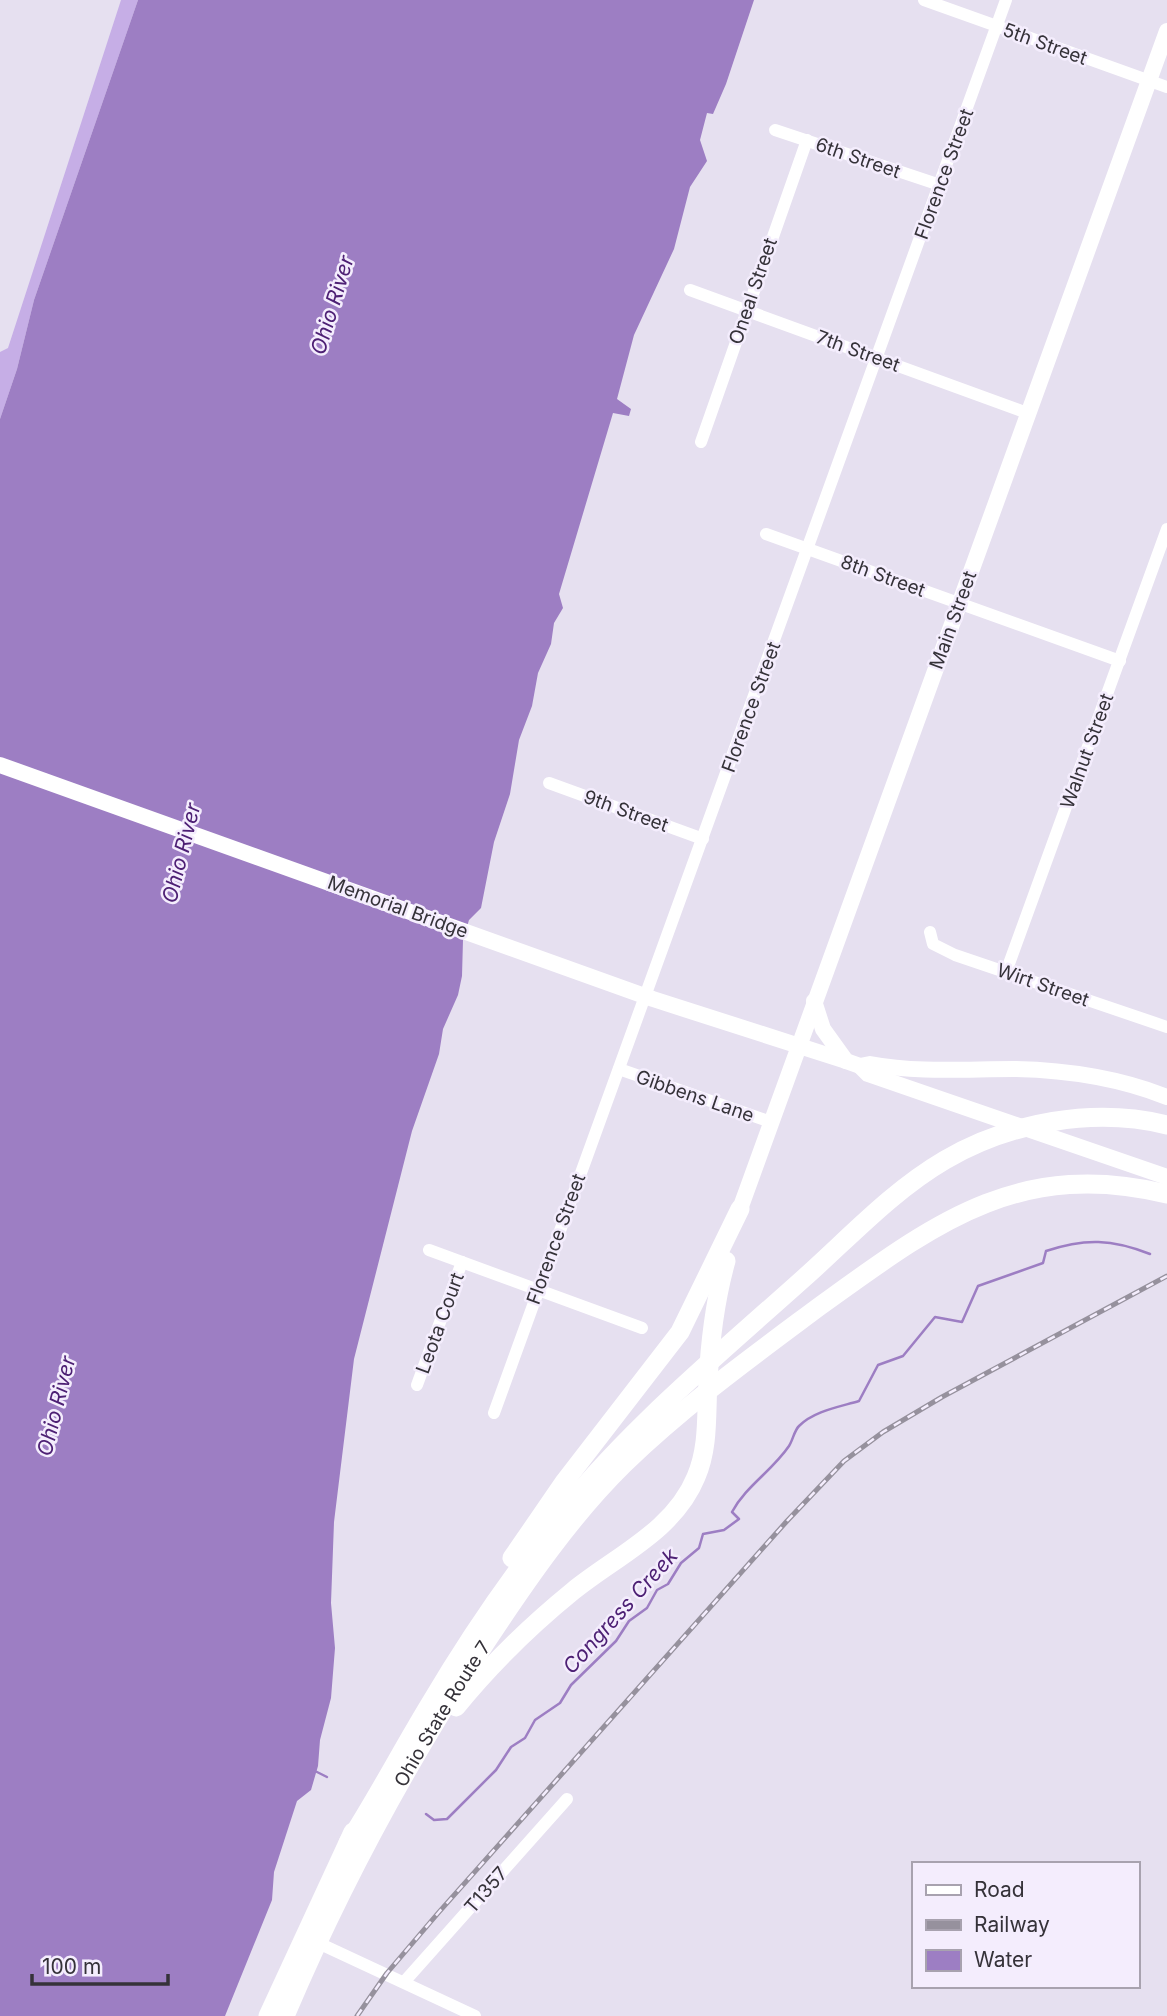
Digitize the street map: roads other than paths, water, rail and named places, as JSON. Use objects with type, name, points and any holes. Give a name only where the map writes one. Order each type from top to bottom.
[{"type":"highway","points":[[348,1843],[431,1702],[496,1601],[542,1538],[606,1464],[691,1380],[901,1191],[944,1160],[970,1147],[1032,1125],[1079,1119],[1119,1118],[1167,1125]]},
{"type":"highway","name":"Ohio State Route 7","points":[[268,2016],[467,1671],[539,1566],[601,1488],[647,1443],[746,1361],[893,1252],[926,1231],[975,1208],[1028,1190],[1066,1185],[1128,1186],[1167,1194]]},
{"type":"highway","points":[[348,1843],[391,1752],[496,1583],[565,1481],[680,1332],[740,1209]]},
{"type":"highway","points":[[413,1762],[467,1694],[521,1636],[576,1588],[656,1530],[687,1496],[704,1455],[717,1301],[740,1209]]},
{"type":"highway","name":"Ohio State Route 7","points":[[285,2016],[310,1939],[348,1843]]},
{"type":"main road","name":"Main Street","points":[[740,1209],[1167,31]]},
{"type":"main road","name":"Memorial Bridge","points":[[0,765],[653,999],[853,1064]]},
{"type":"main road","points":[[814,1001],[824,1029],[853,1064],[868,1074],[1167,1177]]},
{"type":"main road","points":[[853,1064],[938,1071],[1055,1072],[1116,1081],[1167,1097]]},
{"type":"street","name":"5th Street","points":[[924,0],[1167,87]]},
{"type":"street","name":"Florence Street","points":[[494,1413],[1006,0]]},
{"type":"street","name":"6th Street","points":[[775,130],[940,185]]},
{"type":"street","name":"Oneal Street","points":[[701,442],[807,140]]},
{"type":"street","name":"7th Street","points":[[690,290],[1027,413]]},
{"type":"street","name":"Walnut Street","points":[[1006,972],[1167,529]]},
{"type":"street","name":"8th Street","points":[[766,534],[1120,660]]},
{"type":"street","name":"9th Street","points":[[549,783],[702,839]]},
{"type":"street","name":"Wirt Street","points":[[930,932],[931,941],[939,948],[1167,1027]]},
{"type":"street","name":"Gibbens Lane","points":[[619,1069],[771,1122]]},
{"type":"street","points":[[429,1250],[642,1328]]},
{"type":"street","name":"Leota Court","points":[[417,1385],[463,1262]]},
{"type":"street","name":"T1357","points":[[405,1981],[567,1799]]},
{"type":"street","points":[[310,1939],[405,1981],[475,2016]]},
{"type":"water","name":"Ohio River","points":[[138,0],[754,0],[726,84],[713,114],[707,113],[700,140],[707,161],[690,187],[674,249],[634,335],[617,399],[631,409],[629,416],[613,413],[559,594],[563,608],[554,623],[551,644],[538,673],[532,706],[519,740],[510,794],[494,842],[481,908],[469,920],[463,940],[462,976],[458,995],[443,1029],[439,1054],[412,1131],[354,1359],[334,1522],[331,1603],[335,1648],[331,1698],[311,1790],[297,1801],[274,1872],[272,1900],[225,2016],[0,2016],[0,419],[17,369],[34,300]]},
{"type":"waterway","name":"Congress Creek","points":[[426,1814],[434,1820],[447,1819],[496,1770],[511,1747],[525,1738],[535,1720],[560,1703],[571,1685],[616,1641],[629,1621],[647,1608],[657,1590],[668,1584],[681,1563],[699,1548],[703,1534],[724,1530],[739,1519],[732,1512],[752,1486],[782,1455],[799,1426],[819,1413],[859,1401],[878,1365],[903,1356],[935,1317],[962,1322],[978,1286],[1043,1263],[1046,1251],[1073,1244],[1098,1242],[1123,1245],[1150,1254]]},
{"type":"waterway","name":"Congress Creek","points":[[315,1771],[327,1777]]},
{"type":"railway","points":[[357,2016],[387,1973],[439,1912],[787,1521],[844,1461],[883,1432],[942,1397],[1167,1276]]}]
